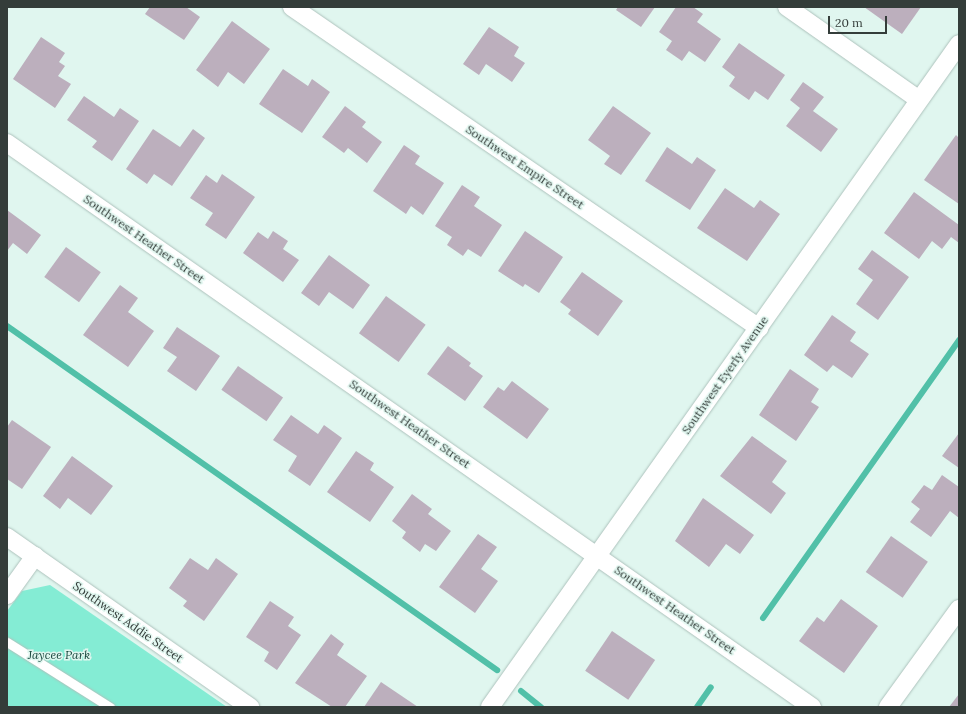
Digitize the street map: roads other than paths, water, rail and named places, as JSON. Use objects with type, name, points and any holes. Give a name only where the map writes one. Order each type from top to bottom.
[{"type":"street","name":"Southwest Empire Street","points":[[292,7],[759,328]]},
{"type":"street","points":[[787,7],[918,100]]},
{"type":"street","name":"Southwest Eyerly Avenue","points":[[490,707],[959,44]]},
{"type":"street","name":"Southwest Heather Street","points":[[7,143],[812,707]]},
{"type":"street","name":"Southwest Addie Street","points":[[7,537],[250,707]]},
{"type":"street","points":[[7,595],[35,556]]},
{"type":"street","points":[[888,707],[959,609]]},
{"type":"lane","points":[[7,642],[110,707]]},
{"type":"waterway","points":[[7,326],[497,670]]},
{"type":"waterway","points":[[763,618],[959,340]]},
{"type":"waterway","points":[[697,707],[711,687]]},
{"type":"waterway","points":[[521,691],[541,707]]},
{"type":"park label","name":"Jaycee Park","points":[[59,655]]}]
